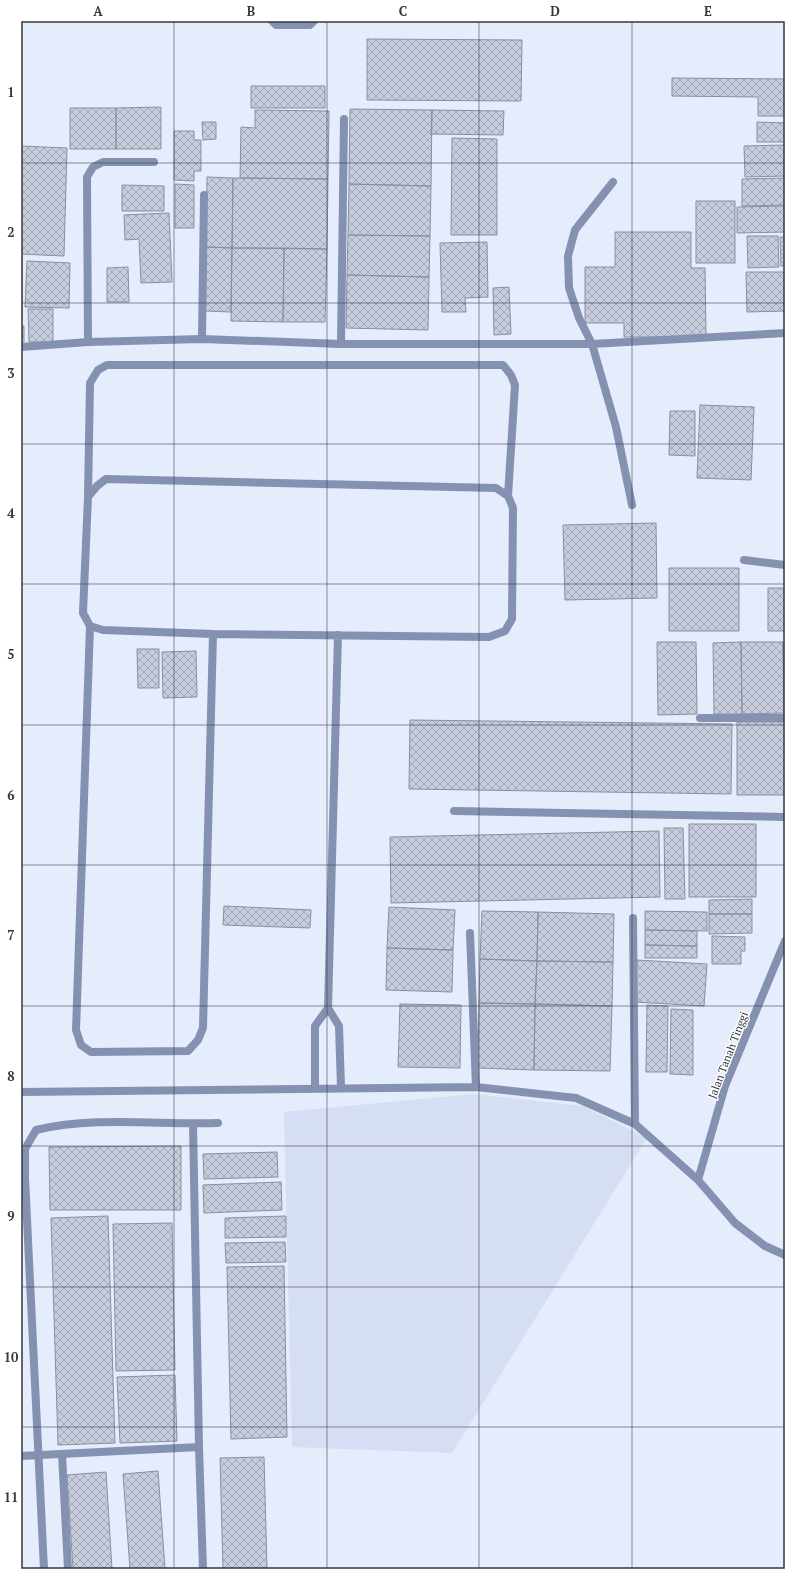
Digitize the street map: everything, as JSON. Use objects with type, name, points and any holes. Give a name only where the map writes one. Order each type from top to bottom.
[{"type":"street","points":[[272,21],[276,25],[310,25],[314,21]]},
{"type":"street","points":[[341,344],[344,118]]},
{"type":"street","points":[[88,342],[88,177],[93,167],[103,162],[154,162]]},
{"type":"street","points":[[613,182],[575,230],[568,256],[569,288],[579,318],[592,344],[616,427],[632,505]]},
{"type":"street","points":[[202,339],[204,195]]},
{"type":"street","points":[[21,347],[88,342],[202,339],[341,344],[592,344],[785,333]]},
{"type":"street","points":[[90,626],[103,630],[213,634],[489,637],[504,631],[512,619],[513,508],[508,496],[514,385],[511,375],[502,365],[107,365],[98,370],[90,383],[88,497],[83,614],[90,626],[76,1030],[81,1045],[91,1052],[188,1051],[198,1040],[203,1028],[213,634]]},
{"type":"street","points":[[88,497],[97,486],[106,479],[496,488],[508,496]]},
{"type":"street","points":[[744,560],[785,565]]},
{"type":"street","points":[[338,635],[328,1008],[339,1026],[340,1088]]},
{"type":"street","points":[[700,718],[785,718]]},
{"type":"street","points":[[454,811],[785,817]]},
{"type":"street","points":[[633,918],[635,1124]]},
{"type":"street","points":[[470,933],[476,1087]]},
{"type":"street","name":"Jalan Tanah Tinggi","points":[[698,1180],[726,1086],[785,941]]},
{"type":"street","points":[[315,1088],[315,1026],[328,1008]]},
{"type":"street","points":[[21,1092],[476,1087],[576,1098],[635,1124],[698,1180],[735,1223],[765,1246],[785,1255]]},
{"type":"street","points":[[44,1569],[25,1178],[25,1149],[36,1130],[56,1125],[110,1122],[192,1124],[218,1123]]},
{"type":"street","points":[[192,1124],[198,1447],[203,1569]]},
{"type":"street","points":[[21,1456],[198,1447]]},
{"type":"street","points":[[62,1454],[68,1569]]},
{"type":"shaded area","points":[[474,1094],[583,1106],[647,1138],[452,1453],[292,1447],[284,1112]]},
{"type":"building","points":[[367,39],[522,40],[521,101],[367,100]]},
{"type":"building","points":[[672,78],[785,79],[785,116],[758,116],[758,97],[672,96]]},
{"type":"building","points":[[251,86],[325,86],[325,108],[251,108]]},
{"type":"building","points":[[161,107],[161,149],[116,149],[116,108]]},
{"type":"building","points":[[70,108],[116,108],[116,149],[70,149]]},
{"type":"building","points":[[350,109],[432,110],[431,186],[349,184]]},
{"type":"building","points":[[255,110],[329,111],[328,179],[240,178],[241,127],[255,128]]},
{"type":"building","points":[[432,110],[504,111],[503,135],[431,134]]},
{"type":"building","points":[[202,122],[216,122],[216,139],[203,140]]},
{"type":"building","points":[[757,122],[785,123],[785,142],[757,142]]},
{"type":"building","points":[[174,131],[194,131],[194,140],[201,140],[201,171],[194,171],[194,181],[174,180]]},
{"type":"building","points":[[452,138],[497,139],[497,235],[451,235]]},
{"type":"building","points":[[785,145],[785,176],[745,177],[744,146]]},
{"type":"building","points":[[21,146],[67,148],[64,256],[21,254]]},
{"type":"building","points":[[207,177],[233,178],[232,248],[206,247]]},
{"type":"building","points":[[233,178],[328,179],[327,249],[232,248]]},
{"type":"building","points":[[785,178],[785,205],[742,206],[742,179]]},
{"type":"building","points":[[175,184],[194,185],[194,228],[175,228]]},
{"type":"building","points":[[349,184],[431,186],[430,236],[348,235]]},
{"type":"building","points":[[122,185],[164,186],[164,211],[122,211]]},
{"type":"building","points":[[696,201],[735,201],[735,263],[696,263]]},
{"type":"building","points":[[785,206],[785,232],[737,233],[737,207]]},
{"type":"building","points":[[169,213],[172,282],[141,283],[139,239],[125,240],[124,215]]},
{"type":"building","points":[[615,232],[691,232],[691,268],[705,268],[706,337],[624,337],[624,323],[585,323],[585,267],[615,267]]},
{"type":"building","points":[[348,235],[430,236],[429,277],[347,275]]},
{"type":"building","points":[[747,236],[778,236],[779,267],[748,268]]},
{"type":"building","points":[[780,237],[785,237],[785,266],[781,266]]},
{"type":"building","points":[[487,242],[488,297],[465,298],[466,312],[442,312],[440,243]]},
{"type":"building","points":[[206,247],[232,248],[231,312],[205,311]]},
{"type":"building","points":[[232,248],[284,248],[283,322],[231,321]]},
{"type":"building","points":[[284,248],[327,249],[325,322],[283,322]]},
{"type":"building","points":[[22,257],[22,320],[21,320]]},
{"type":"building","points":[[27,261],[70,263],[69,308],[25,307]]},
{"type":"building","points":[[128,267],[129,302],[107,302],[107,268]]},
{"type":"building","points":[[746,272],[785,272],[785,311],[747,312]]},
{"type":"building","points":[[347,275],[429,277],[428,330],[346,328]]},
{"type":"building","points":[[509,287],[511,334],[494,335],[493,288]]},
{"type":"building","points":[[28,309],[53,309],[53,342],[29,342]]},
{"type":"building","points":[[21,326],[24,326],[24,342],[21,342]]},
{"type":"building","points":[[700,405],[754,407],[751,480],[697,478]]},
{"type":"building","points":[[670,411],[695,411],[695,456],[669,455]]},
{"type":"building","points":[[656,523],[657,598],[565,600],[563,525]]},
{"type":"building","points":[[669,568],[739,568],[739,631],[669,631]]},
{"type":"building","points":[[768,588],[785,588],[785,631],[768,631]]},
{"type":"building","points":[[657,642],[696,642],[697,714],[658,715]]},
{"type":"building","points":[[741,642],[742,714],[714,714],[713,643]]},
{"type":"building","points":[[741,642],[783,642],[784,713],[742,714]]},
{"type":"building","points":[[783,642],[785,642],[784,713]]},
{"type":"building","points":[[137,649],[159,649],[159,688],[138,688]]},
{"type":"building","points":[[196,651],[197,697],[163,698],[162,652]]},
{"type":"building","points":[[410,720],[732,724],[731,794],[409,789]]},
{"type":"building","points":[[737,722],[785,722],[785,795],[737,795]]},
{"type":"building","points":[[689,824],[756,824],[756,897],[689,897]]},
{"type":"building","points":[[664,828],[683,828],[685,899],[665,899]]},
{"type":"building","points":[[659,831],[660,897],[391,903],[390,837]]},
{"type":"building","points":[[752,899],[752,914],[709,914],[709,900]]},
{"type":"building","points":[[224,906],[311,910],[310,928],[223,925]]},
{"type":"building","points":[[389,907],[455,910],[453,950],[387,948]]},
{"type":"building","points":[[482,911],[538,912],[537,961],[480,959]]},
{"type":"building","points":[[645,911],[707,912],[707,931],[645,930]]},
{"type":"building","points":[[538,912],[614,914],[613,962],[537,961]]},
{"type":"building","points":[[709,914],[752,914],[752,933],[709,934]]},
{"type":"building","points":[[645,930],[697,931],[697,946],[645,945]]},
{"type":"building","points":[[712,936],[745,937],[745,951],[741,951],[741,964],[712,964]]},
{"type":"building","points":[[645,945],[697,946],[697,958],[645,958]]},
{"type":"building","points":[[387,948],[453,950],[452,992],[386,990]]},
{"type":"building","points":[[480,959],[537,961],[535,1004],[479,1003]]},
{"type":"building","points":[[637,960],[707,964],[704,1006],[635,1002]]},
{"type":"building","points":[[537,961],[613,962],[612,1006],[535,1004]]},
{"type":"building","points":[[479,1003],[535,1004],[534,1070],[478,1068]]},
{"type":"building","points":[[400,1004],[461,1005],[460,1068],[398,1067]]},
{"type":"building","points":[[535,1004],[612,1006],[610,1071],[534,1070]]},
{"type":"building","points":[[647,1005],[668,1006],[667,1072],[646,1072]]},
{"type":"building","points":[[671,1009],[693,1010],[693,1075],[670,1074]]},
{"type":"building","points":[[181,1146],[181,1210],[50,1210],[49,1147]]},
{"type":"building","points":[[277,1152],[278,1177],[204,1179],[203,1154]]},
{"type":"building","points":[[281,1182],[282,1210],[204,1213],[203,1185]]},
{"type":"building","points":[[108,1216],[115,1443],[58,1445],[51,1218]]},
{"type":"building","points":[[286,1216],[286,1237],[225,1238],[225,1218]]},
{"type":"building","points":[[172,1223],[175,1370],[116,1371],[113,1224]]},
{"type":"building","points":[[285,1242],[286,1262],[226,1263],[225,1243]]},
{"type":"building","points":[[284,1266],[287,1437],[231,1439],[227,1267]]},
{"type":"building","points":[[175,1375],[177,1441],[120,1443],[117,1377]]},
{"type":"building","points":[[264,1457],[267,1569],[223,1569],[220,1458]]},
{"type":"building","points":[[158,1471],[165,1569],[130,1569],[123,1474]]},
{"type":"building","points":[[106,1472],[112,1569],[73,1569],[67,1475]]}]
